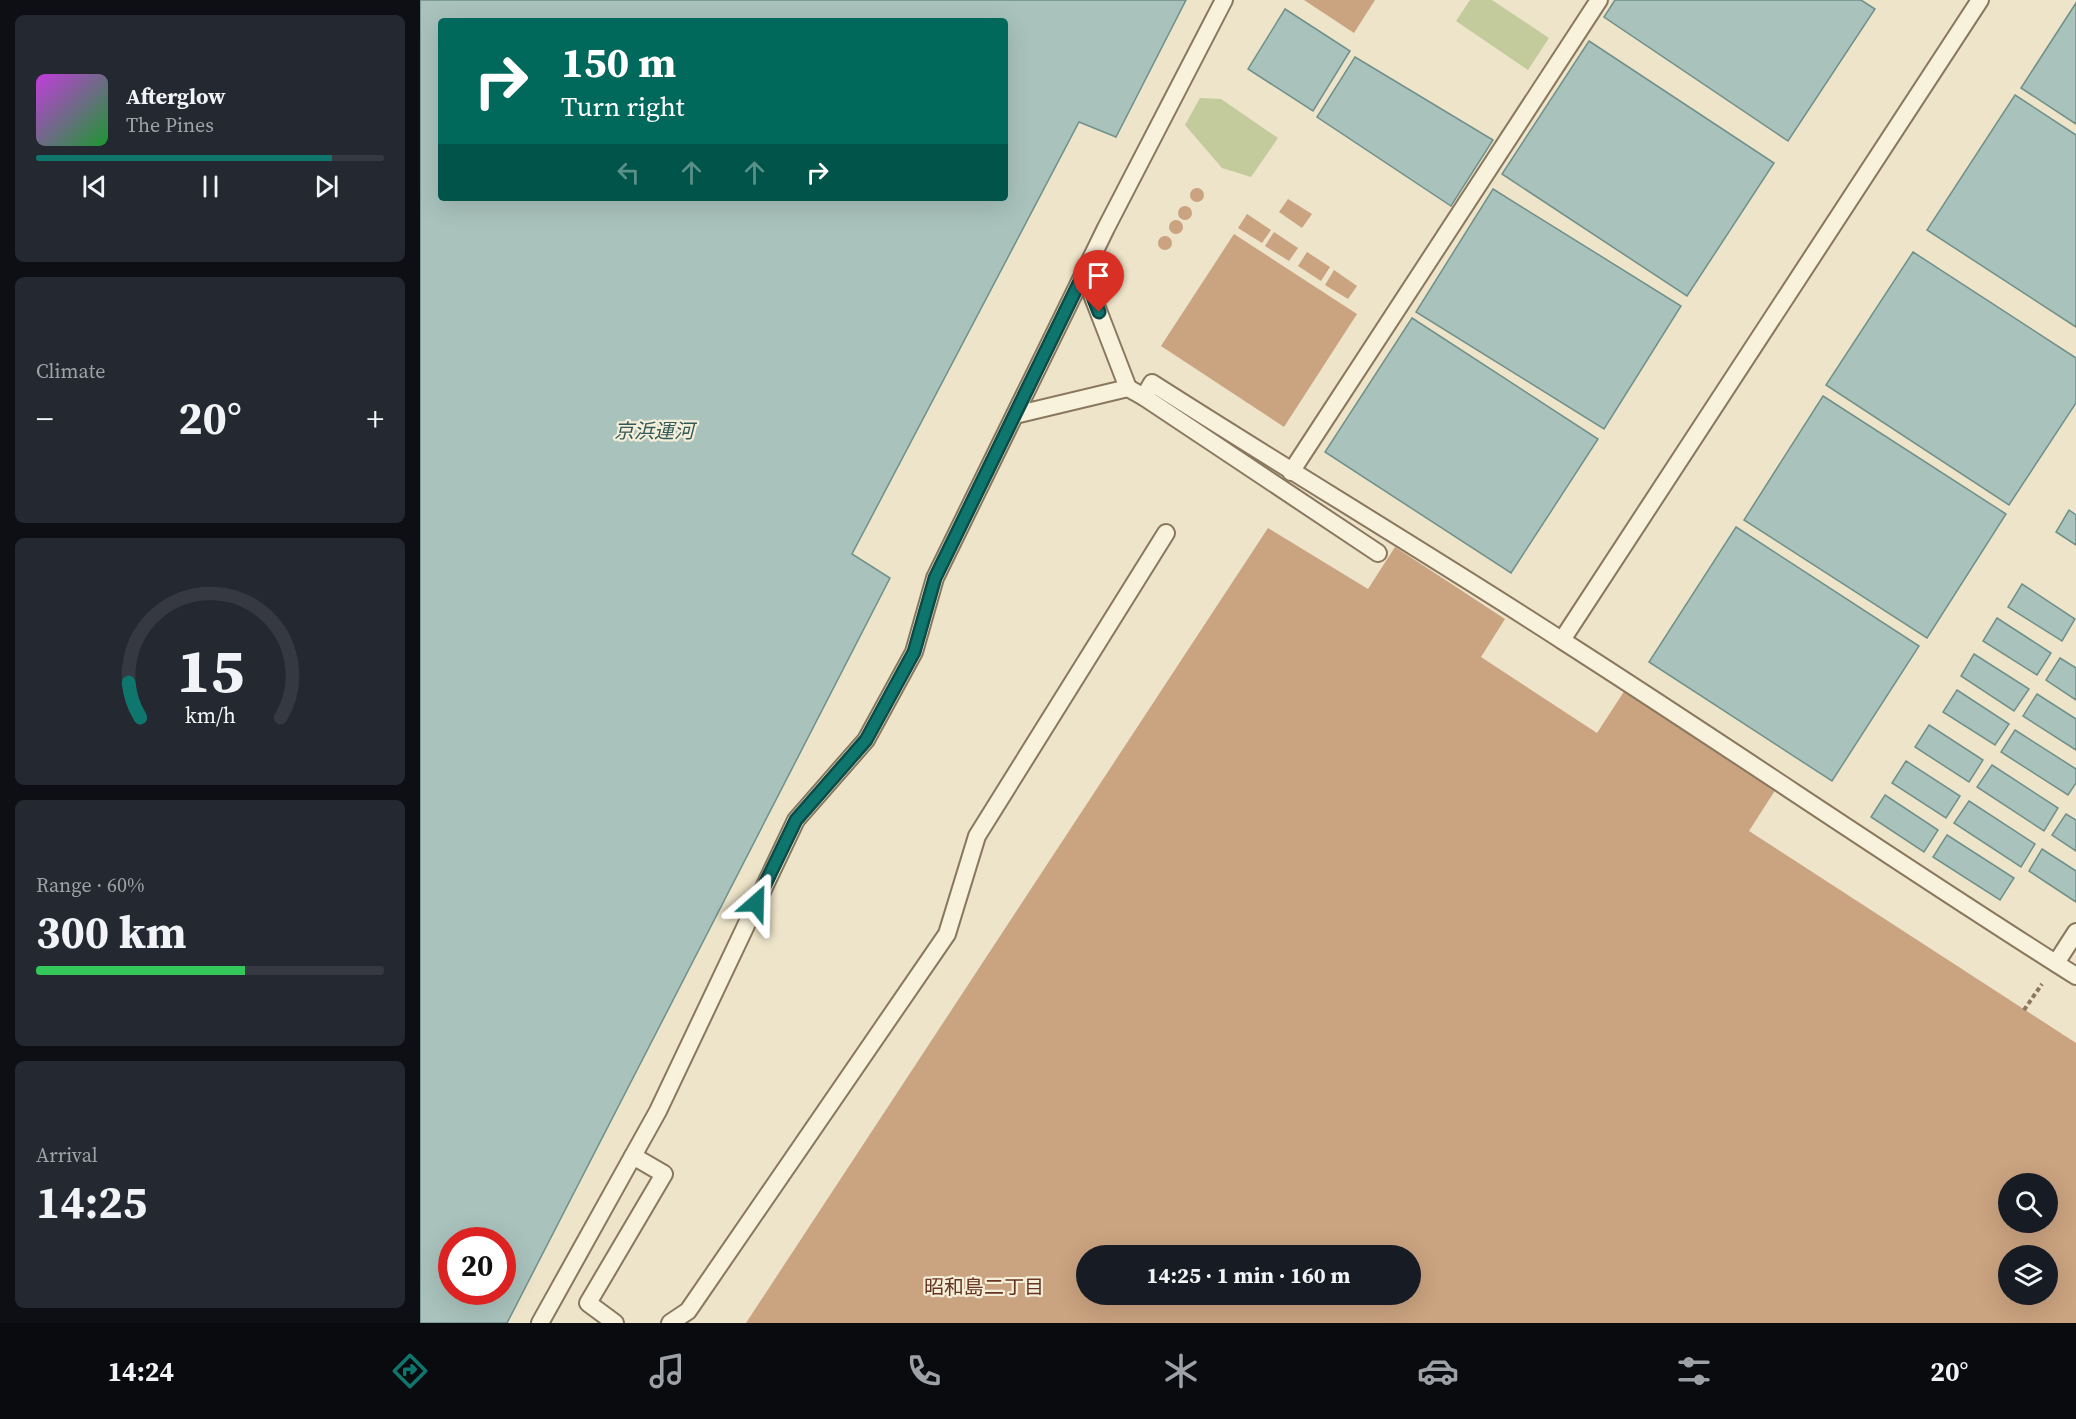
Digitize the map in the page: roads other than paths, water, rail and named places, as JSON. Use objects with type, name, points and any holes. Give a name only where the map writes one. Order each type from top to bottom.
[{"type":"lane","points":[[540,1323],[658,1111],[796,820],[866,740],[914,652],[935,578],[1084,273],[1224,0]]},
{"type":"lane","points":[[1291,472],[1599,0]]},
{"type":"lane","points":[[1562,640],[1980,0]]},
{"type":"lane","points":[[1084,273],[1128,388],[1378,553]]},
{"type":"lane","points":[[1144,397],[1152,383],[1562,640],[2076,976]]},
{"type":"lane","points":[[1015,415],[1128,388]]},
{"type":"lane","points":[[670,1323],[688,1311],[947,934],[977,836],[1166,533]]},
{"type":"lane","points":[[2056,963],[2076,932]]},
{"type":"lane","points":[[615,1323],[588,1303],[664,1174],[633,1156]]},
{"type":"water","name":"京浜運河","points":[[420,0],[1186,0],[1116,137],[1079,122],[852,554],[890,578],[507,1323],[420,1323]]},
{"type":"water","points":[[1615,0],[1861,0],[1875,9],[1788,141],[1604,17]]},
{"type":"water","points":[[2076,3],[2076,124],[2021,88]]},
{"type":"water","points":[[1285,9],[1350,51],[1313,111],[1248,69]]},
{"type":"water","points":[[1589,41],[1774,163],[1687,296],[1502,174]]},
{"type":"water","points":[[1355,57],[1493,140],[1451,206],[1317,117]]},
{"type":"water","points":[[2015,95],[2076,135],[2076,327],[1927,230]]},
{"type":"water","points":[[1493,189],[1681,306],[1604,429],[1416,312]]},
{"type":"water","points":[[1913,252],[2076,358],[2076,403],[2009,505],[1826,385]]},
{"type":"water","points":[[1412,318],[1598,439],[1511,573],[1325,452]]},
{"type":"water","points":[[1823,396],[2006,514],[1927,638],[1744,520]]},
{"type":"water","points":[[2069,510],[2076,515],[2076,545],[2056,532]]},
{"type":"water","points":[[1736,527],[1919,646],[1832,781],[1649,662]]},
{"type":"water","points":[[2022,584],[2075,619],[2062,641],[2008,607]]},
{"type":"water","points":[[1997,618],[2051,653],[2037,675],[1983,641]]},
{"type":"water","points":[[1974,654],[2029,689],[2014,711],[1961,676]]},
{"type":"water","points":[[2060,658],[2076,668],[2076,700],[2046,680]]},
{"type":"water","points":[[1957,690],[2009,724],[1995,745],[1943,712]]},
{"type":"water","points":[[2037,694],[2076,719],[2076,750],[2023,716]]},
{"type":"water","points":[[1929,725],[1983,760],[1969,782],[1915,747]]},
{"type":"water","points":[[2015,730],[2076,769],[2076,783],[2068,795],[2001,752]]},
{"type":"water","points":[[1906,761],[1960,796],[1946,818],[1892,783]]},
{"type":"water","points":[[1992,765],[2058,808],[2044,831],[1977,787]]},
{"type":"water","points":[[1885,795],[1938,830],[1924,852],[1871,817]]},
{"type":"water","points":[[1969,801],[2035,844],[2021,867],[1954,823]]},
{"type":"water","points":[[2066,814],[2076,820],[2076,851],[2052,835]]},
{"type":"water","points":[[1947,835],[2014,878],[2000,900],[1933,857]]},
{"type":"water","points":[[2042,849],[2076,871],[2076,902],[2029,871]]},
{"type":"district","name":"昭和島二丁目","points":[[984,1287]]}]
